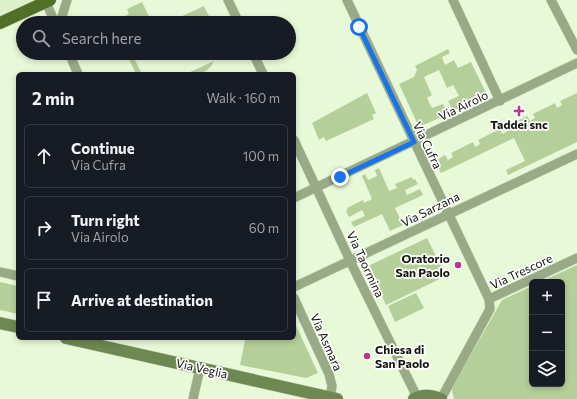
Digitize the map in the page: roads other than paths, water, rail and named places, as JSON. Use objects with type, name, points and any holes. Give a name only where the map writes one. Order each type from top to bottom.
[{"type":"main road","points":[[0,23],[48,1]]},
{"type":"street","points":[[62,16],[67,0]]},
{"type":"street","points":[[228,0],[236,16]]},
{"type":"street","name":"Via Cufra","points":[[347,0],[489,299]]},
{"type":"street","points":[[453,0],[500,100]]},
{"type":"street","points":[[48,1],[53,16]]},
{"type":"street","points":[[552,1],[577,50]]},
{"type":"street","points":[[72,60],[77,72]]},
{"type":"street","points":[[256,60],[262,72]]},
{"type":"street","name":"Via Airolo","points":[[296,197],[577,63]]},
{"type":"street","name":"Via Taormina","points":[[296,144],[416,398]]},
{"type":"street","name":"Via Sarzana","points":[[296,286],[577,154]]},
{"type":"street","name":"Via Trescore","points":[[441,399],[490,309],[489,299],[577,258]]},
{"type":"street","points":[[0,272],[16,276]]},
{"type":"street","name":"Via Asmara","points":[[296,302],[329,374],[334,398]]},
{"type":"street","points":[[0,323],[16,327]]},
{"type":"street","name":"Via Veglia","points":[[75,340],[334,398]]},
{"type":"street","points":[[193,399],[200,368]]},
{"type":"street","points":[[416,398],[429,395],[441,399]]},
{"type":"place","name":"Taddei snc","points":[[519,111]]},
{"type":"place","name":"Oratorio San Paolo","points":[[458,265]]},
{"type":"place","name":"Chiesa di San Paolo","points":[[367,356]]}]
